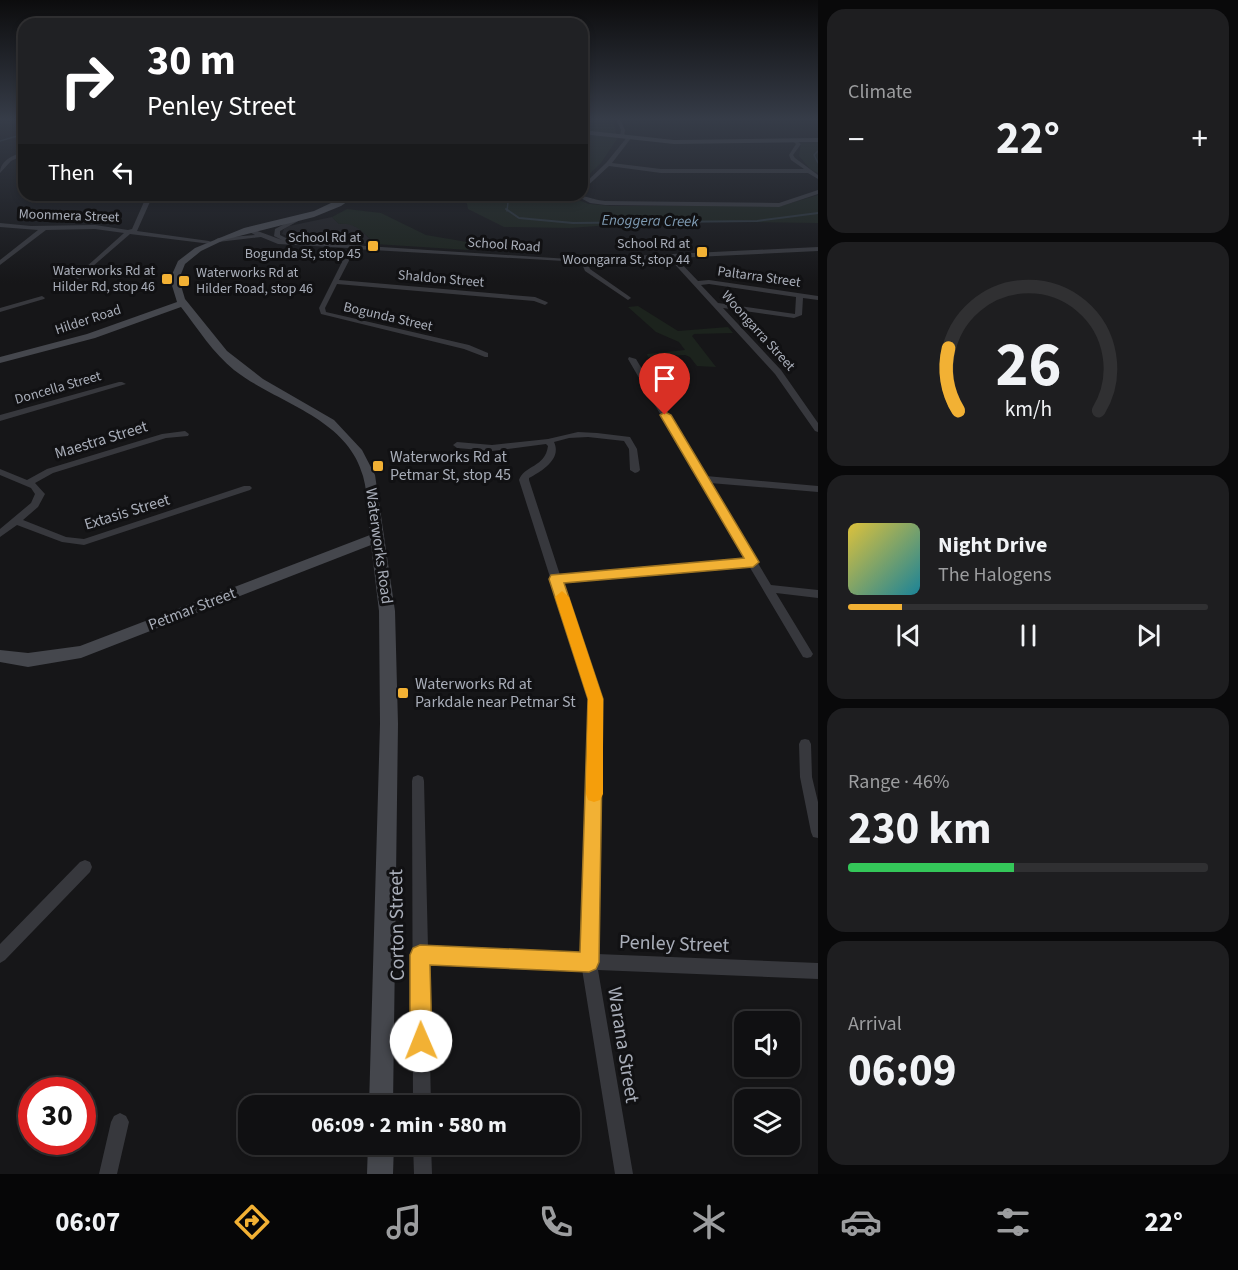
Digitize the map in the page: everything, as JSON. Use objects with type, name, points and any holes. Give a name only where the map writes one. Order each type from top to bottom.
[{"type":"main road","name":"Waterworks Road","points":[[344,201],[310,215],[212,242],[188,257],[177,271],[176,291],[183,303],[231,361],[315,411],[348,438],[362,458],[369,475],[387,611],[389,724],[381,1095]]},
{"type":"main road","name":"Hilder Road","points":[[0,360],[92,336],[183,303]]},
{"type":"main road","name":"Petmar Street","points":[[0,656],[28,660],[81,652],[379,537]]},
{"type":"main road","points":[[380,1174],[381,1155]]},
{"type":"street","points":[[588,200],[604,203],[779,205],[818,192]]},
{"type":"street","points":[[77,278],[133,230],[147,201]]},
{"type":"street","points":[[286,240],[277,236],[276,230],[310,215]]},
{"type":"street","name":"Moonmera Street","points":[[0,225],[133,230],[212,242]]},
{"type":"street","points":[[0,263],[44,228]]},
{"type":"street","name":"School Road","points":[[255,231],[296,243]]},
{"type":"street","name":"School Road","points":[[255,231],[276,242],[584,260],[818,249]]},
{"type":"street","name":"Bogunda Street","points":[[353,247],[322,308],[322,313],[466,347],[485,355]]},
{"type":"street","name":"Woongarra Street","points":[[671,256],[778,372],[818,429]]},
{"type":"street","points":[[584,260],[587,270],[628,298]]},
{"type":"street","name":"Shaldon Street","points":[[335,282],[535,299],[544,303]]},
{"type":"street","name":"Paltarra Street","points":[[696,283],[709,282],[818,298]]},
{"type":"street","points":[[717,305],[794,316],[798,315],[800,295]]},
{"type":"street","points":[[0,310],[42,298]]},
{"type":"street","points":[[633,359],[807,654]]},
{"type":"street","name":"Doncella Street","points":[[0,418],[122,384]]},
{"type":"street","points":[[457,445],[492,448],[549,441],[567,435],[585,433],[627,439],[633,449],[634,470]]},
{"type":"street","name":"Maestra Street","points":[[28,483],[50,471],[69,465],[165,436],[185,434]]},
{"type":"street","name":"Warana Street","points":[[549,441],[552,446],[549,458],[535,471],[525,476],[524,480],[595,699],[589,962],[624,1174]]},
{"type":"street","points":[[0,472],[38,489],[38,500],[0,534]]},
{"type":"street","points":[[702,479],[818,489]]},
{"type":"street","name":"Extasis Street","points":[[15,521],[65,540],[84,542],[247,488]]},
{"type":"street","points":[[556,579],[753,562]]},
{"type":"street","points":[[767,588],[818,594]]},
{"type":"street","points":[[805,744],[806,777],[818,832]]},
{"type":"street","name":"Corton Street","points":[[418,781],[422,1095]]},
{"type":"street","points":[[0,955],[85,867]]},
{"type":"street","name":"Penley Street","points":[[420,955],[818,971]]},
{"type":"street","points":[[108,1174],[120,1122]]},
{"type":"street","points":[[422,1155],[423,1174]]},
{"type":"shaded area","points":[[818,195],[818,223],[664,221],[570,228],[504,227],[468,209],[466,201],[581,201],[611,206],[781,206]]},
{"type":"shaded area","points":[[347,209],[381,213],[426,235],[473,243],[469,250],[375,244],[359,229],[339,224],[332,217]]},
{"type":"shaded area","points":[[332,217],[339,224],[348,223],[359,228],[375,244],[292,238],[282,234],[289,226]]},
{"type":"shaded area","points":[[638,306],[678,331],[728,327],[733,333],[694,334],[692,336],[716,367],[697,366],[690,357],[685,355],[648,357],[647,354],[685,350],[679,342],[656,332],[628,307]]},
{"type":"waterway","name":"Enoggera Creek","points":[[507,210],[510,201]]},
{"type":"waterway","name":"Enoggera Creek","points":[[507,210],[519,218],[573,223],[757,221],[818,213]]},
{"type":"slow traffic","points":[[562,597],[595,699],[594,794]]},
{"type":"place","name":"School Rd at Bogunda St, stop 45","points":[[373,246]]},
{"type":"place","name":"School Rd at Woongarra St, stop 44","points":[[702,252]]},
{"type":"place","name":"Waterworks Rd at Hilder Rd, stop 46","points":[[167,279]]},
{"type":"place","name":"Waterworks Rd at Hilder Road, stop 46","points":[[184,281]]},
{"type":"place","name":"Waterworks Rd at Petmar St, stop 45","points":[[378,466]]},
{"type":"place","name":"Waterworks Rd at Parkdale near Petmar St","points":[[403,693]]},
{"type":"route","points":[[421,1041],[420,955],[589,962],[595,699],[593,687],[556,579],[753,562],[665,415]]}]
